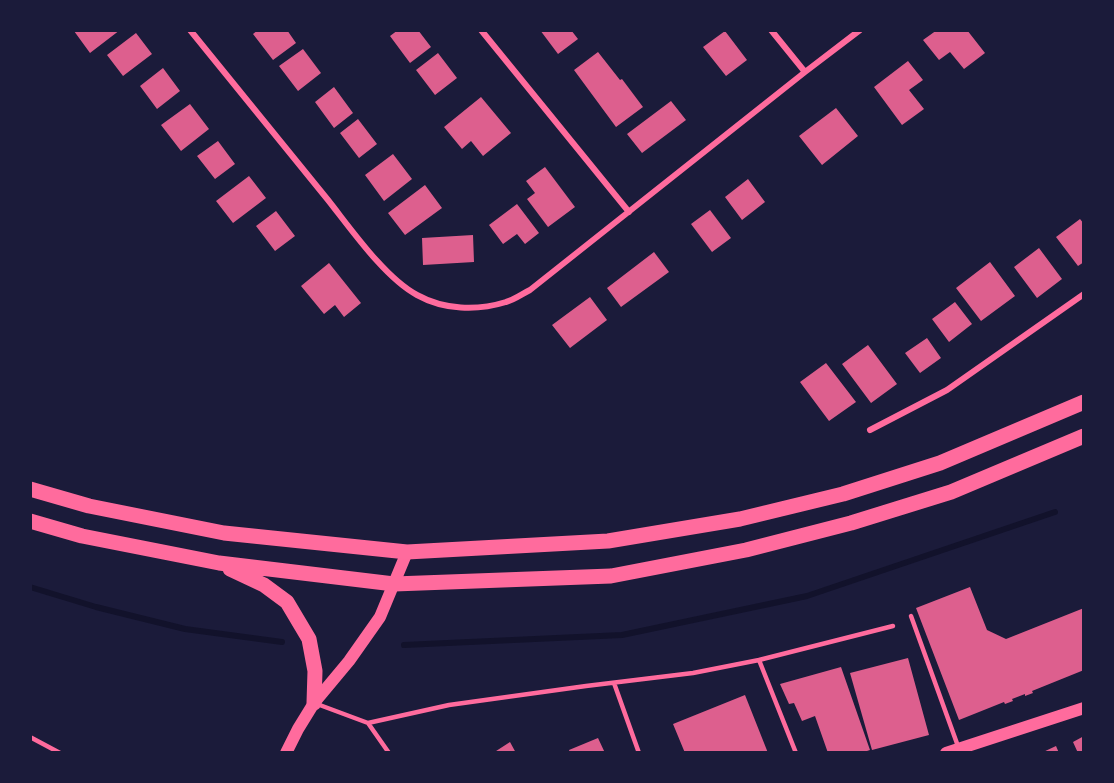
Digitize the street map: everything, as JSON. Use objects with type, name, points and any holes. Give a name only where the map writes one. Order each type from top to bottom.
[{"type":"main road","points":[[30,489],[89,506],[224,533],[407,552],[608,541],[740,519],[843,494],[940,463],[1084,402]]},
{"type":"main road","points":[[30,521],[82,536],[219,563],[394,584],[611,576],[746,550],[851,523],[951,492],[1084,436]]},
{"type":"main road","points":[[286,753],[314,703],[349,661],[380,617],[407,552]]},
{"type":"main road","points":[[219,563],[264,585],[287,602],[309,639],[315,671],[314,703]]},
{"type":"main road","points":[[946,753],[1084,708]]},
{"type":"street","points":[[190,30],[361,242],[392,277],[417,295],[444,306],[463,308],[481,308],[507,302],[530,291],[860,30]]},
{"type":"street","points":[[482,30],[629,212]]},
{"type":"street","points":[[771,30],[805,72]]},
{"type":"street","points":[[870,430],[947,390],[1084,294]]},
{"type":"lane","points":[[911,616],[958,749]]},
{"type":"lane","points":[[314,703],[368,723],[449,705],[693,673],[759,660],[893,626]]},
{"type":"lane","points":[[759,660],[796,753]]},
{"type":"lane","points":[[614,683],[639,753]]},
{"type":"lane","points":[[368,723],[389,753]]},
{"type":"lane","points":[[30,737],[60,753]]},
{"type":"building","points":[[120,30],[90,53],[74,31]]},
{"type":"building","points":[[258,30],[287,30],[296,43],[273,60],[253,34]]},
{"type":"building","points":[[398,30],[418,30],[431,47],[410,63],[390,36]]},
{"type":"building","points":[[540,30],[571,30],[578,39],[558,54]]},
{"type":"building","points":[[937,30],[967,30],[985,53],[964,69],[950,52],[939,60],[923,40]]},
{"type":"building","points":[[725,31],[747,60],[726,76],[703,47]]},
{"type":"building","points":[[136,33],[152,54],[123,76],[107,55]]},
{"type":"building","points":[[303,49],[321,73],[298,91],[279,66]]},
{"type":"building","points":[[598,52],[643,107],[616,127],[574,70]]},
{"type":"building","points":[[438,53],[457,78],[435,95],[416,70]]},
{"type":"building","points":[[908,61],[923,80],[909,90],[924,109],[902,125],[874,87]]},
{"type":"building","points":[[163,68],[180,91],[157,109],[140,86]]},
{"type":"building","points":[[334,87],[353,113],[334,128],[315,102]]},
{"type":"building","points":[[481,97],[511,133],[483,156],[471,141],[462,149],[444,127]]},
{"type":"building","points":[[671,101],[686,120],[642,153],[627,134]]},
{"type":"building","points":[[190,104],[209,129],[181,151],[161,125]]},
{"type":"building","points":[[836,108],[858,136],[822,165],[799,136]]},
{"type":"building","points":[[358,119],[377,144],[359,158],[340,133]]},
{"type":"building","points":[[218,141],[235,164],[215,179],[197,156]]},
{"type":"building","points":[[393,154],[412,179],[384,201],[365,175]]},
{"type":"building","points":[[545,167],[575,207],[548,227],[527,199],[535,193],[526,181]]},
{"type":"building","points":[[249,176],[266,198],[233,223],[216,201]]},
{"type":"building","points":[[748,179],[765,202],[742,220],[725,197]]},
{"type":"building","points":[[425,185],[442,208],[405,235],[388,213]]},
{"type":"building","points":[[517,204],[539,233],[525,244],[517,234],[503,244],[489,225]]},
{"type":"building","points":[[710,210],[731,238],[712,252],[691,224]]},
{"type":"building","points":[[276,211],[295,236],[275,251],[256,226]]},
{"type":"building","points":[[1080,219],[1084,224],[1084,262],[1078,266],[1056,237]]},
{"type":"building","points":[[473,235],[474,262],[423,265],[422,238]]},
{"type":"building","points":[[1039,248],[1062,279],[1037,298],[1014,267]]},
{"type":"building","points":[[654,252],[669,272],[621,307],[607,288]]},
{"type":"building","points":[[990,262],[1015,296],[981,321],[956,288]]},
{"type":"building","points":[[329,263],[361,303],[344,317],[335,305],[324,314],[301,286]]},
{"type":"building","points":[[590,297],[607,320],[570,348],[552,325]]},
{"type":"building","points":[[955,302],[972,324],[949,342],[932,319]]},
{"type":"building","points":[[927,338],[941,358],[920,373],[905,353]]},
{"type":"building","points":[[868,345],[897,384],[871,403],[842,364]]},
{"type":"building","points":[[826,363],[856,402],[829,421],[800,382]]},
{"type":"building","points":[[970,587],[987,630],[1006,639],[1084,608],[1084,670],[1032,691],[1033,693],[1012,699],[1013,701],[1005,704],[1004,702],[959,720],[916,608]]},
{"type":"building","points":[[908,658],[929,735],[872,750],[850,673]]},
{"type":"building","points":[[841,667],[870,750],[861,753],[828,753],[815,716],[802,721],[794,703],[789,704],[780,684]]},
{"type":"building","points":[[745,695],[768,753],[685,753],[673,724]]},
{"type":"building","points":[[1084,736],[1084,753],[1078,753],[1073,742]]},
{"type":"building","points":[[598,738],[605,753],[570,753],[569,750]]},
{"type":"building","points":[[510,742],[516,753],[493,753]]},
{"type":"building","points":[[1056,746],[1059,753],[1041,753]]},
{"type":"waterway","points":[[404,645],[622,635],[807,596],[1055,512]]},
{"type":"waterway","points":[[30,587],[96,607],[185,629],[282,642]]}]
